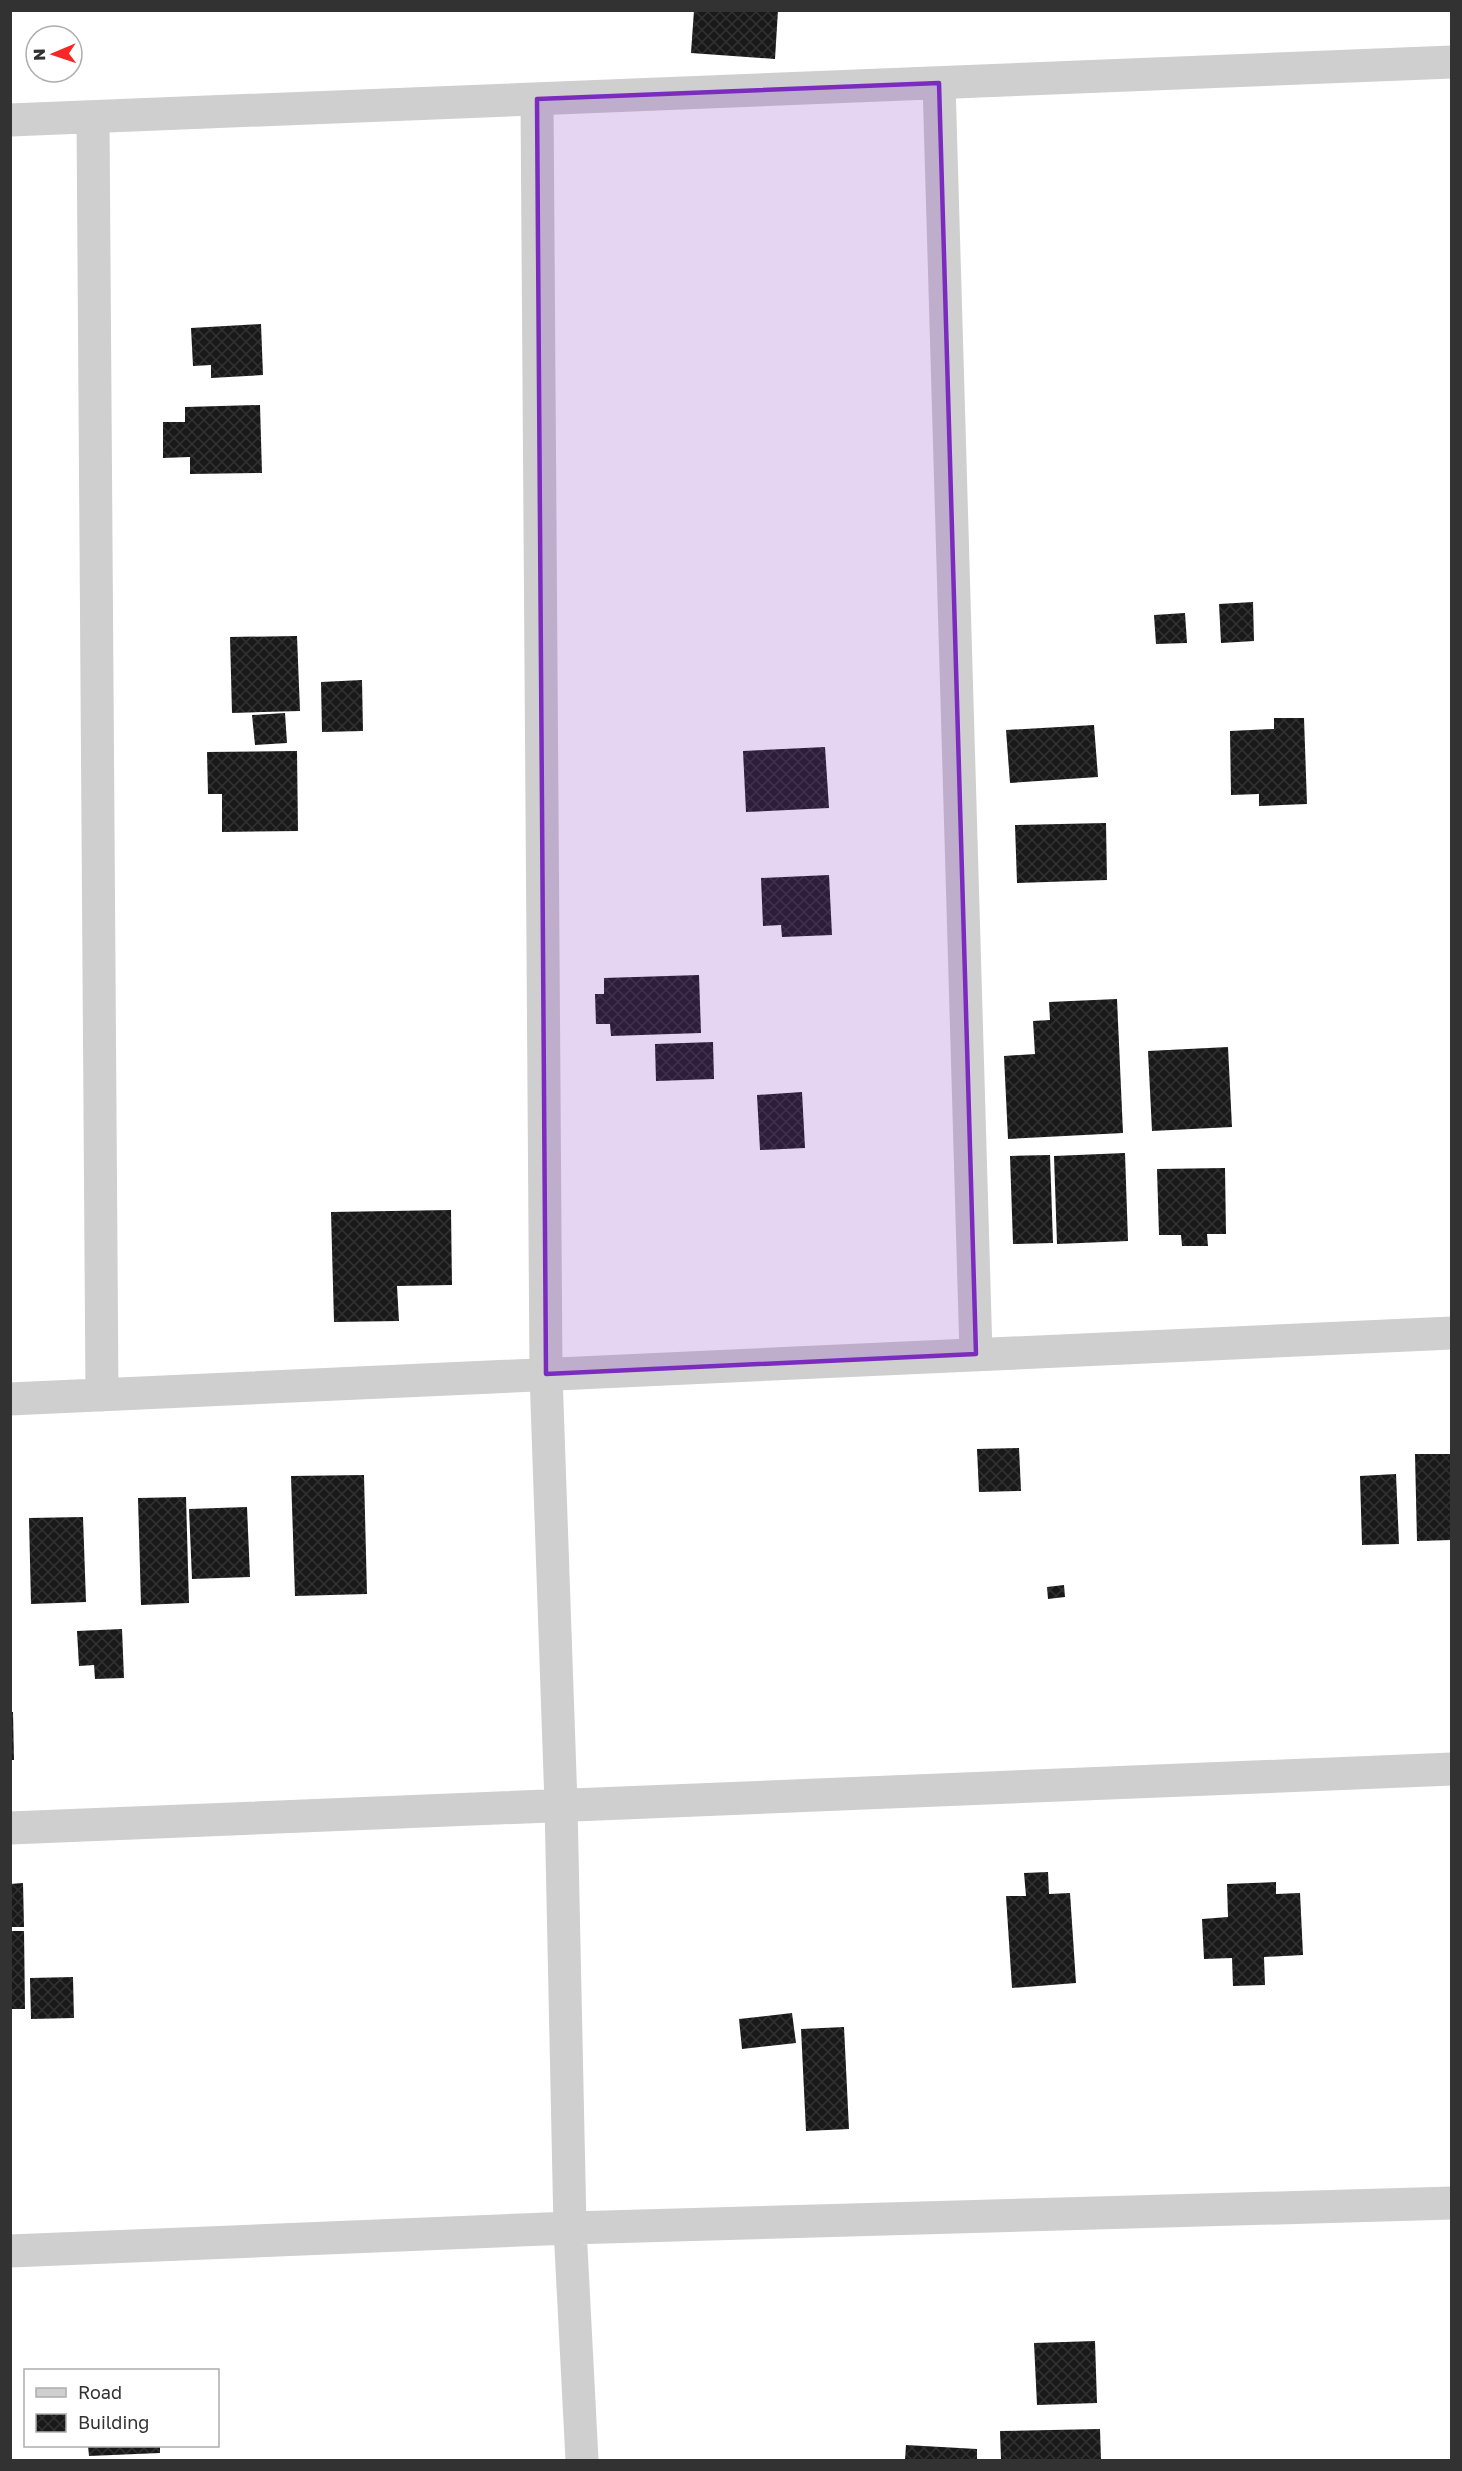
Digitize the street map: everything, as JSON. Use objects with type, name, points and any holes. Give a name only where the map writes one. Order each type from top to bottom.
[{"type":"street","points":[[10,120],[1452,62]]},
{"type":"street","points":[[939,83],[976,1354]]},
{"type":"street","points":[[537,99],[546,1374],[561,1804],[570,2228],[582,2460]]},
{"type":"street","points":[[93,117],[102,1395]]},
{"type":"street","points":[[10,1399],[1452,1333]]},
{"type":"street","points":[[10,1828],[1452,1769]]},
{"type":"street","points":[[10,2251],[570,2228],[1452,2203]]},
{"type":"highlighted area","points":[[939,83],[976,1354],[546,1374],[537,99]]},
{"type":"building","points":[[694,10],[778,10],[775,59],[691,53]]},
{"type":"building","points":[[261,324],[263,375],[211,378],[211,365],[193,366],[191,328]]},
{"type":"building","points":[[260,405],[262,473],[190,474],[190,457],[163,458],[163,422],[185,422],[185,407]]},
{"type":"building","points":[[1253,602],[1254,641],[1221,643],[1219,604]]},
{"type":"building","points":[[1185,613],[1187,643],[1156,644],[1154,615]]},
{"type":"building","points":[[297,636],[300,711],[232,713],[230,637]]},
{"type":"building","points":[[362,680],[363,731],[322,732],[321,682]]},
{"type":"building","points":[[285,713],[287,743],[255,745],[252,715]]},
{"type":"building","points":[[1274,718],[1304,718],[1307,804],[1259,806],[1259,794],[1231,795],[1230,731],[1274,729]]},
{"type":"building","points":[[1094,725],[1098,777],[1010,783],[1006,730]]},
{"type":"building","points":[[825,747],[829,808],[746,812],[743,751]]},
{"type":"building","points":[[297,751],[298,831],[222,832],[222,794],[208,794],[207,752]]},
{"type":"building","points":[[1106,823],[1107,880],[1017,883],[1015,825]]},
{"type":"building","points":[[829,875],[832,935],[782,937],[781,925],[763,926],[761,878]]},
{"type":"building","points":[[699,975],[701,1033],[611,1036],[610,1024],[596,1024],[595,994],[604,994],[604,978]]},
{"type":"building","points":[[1117,999],[1123,1133],[1008,1139],[1004,1056],[1035,1054],[1033,1021],[1050,1020],[1049,1002]]},
{"type":"building","points":[[713,1042],[714,1079],[656,1081],[655,1044]]},
{"type":"building","points":[[1228,1047],[1232,1127],[1152,1131],[1148,1051]]},
{"type":"building","points":[[802,1092],[805,1148],[760,1150],[757,1095]]},
{"type":"building","points":[[1125,1153],[1128,1241],[1057,1244],[1054,1156]]},
{"type":"building","points":[[1050,1155],[1053,1243],[1013,1244],[1010,1156]]},
{"type":"building","points":[[1225,1168],[1226,1234],[1207,1234],[1208,1246],[1182,1246],[1181,1235],[1159,1235],[1157,1169]]},
{"type":"building","points":[[451,1210],[452,1285],[397,1286],[399,1321],[334,1322],[331,1212]]},
{"type":"building","points":[[1019,1448],[1021,1491],[979,1492],[977,1449]]},
{"type":"building","points":[[1415,1454],[1452,1454],[1452,1540],[1417,1541]]},
{"type":"building","points":[[1396,1474],[1399,1544],[1362,1545],[1360,1476]]},
{"type":"building","points":[[364,1475],[367,1594],[295,1596],[291,1476]]},
{"type":"building","points":[[186,1497],[189,1603],[141,1605],[138,1498]]},
{"type":"building","points":[[247,1507],[250,1577],[192,1579],[189,1509]]},
{"type":"building","points":[[83,1517],[86,1602],[31,1604],[29,1518]]},
{"type":"building","points":[[1064,1585],[1065,1597],[1048,1599],[1047,1587]]},
{"type":"building","points":[[122,1629],[124,1678],[95,1679],[94,1665],[79,1666],[77,1631]]},
{"type":"building","points":[[10,1712],[13,1712],[14,1760],[10,1760]]},
{"type":"building","points":[[1048,1872],[1049,1894],[1070,1893],[1076,1983],[1012,1988],[1006,1896],[1026,1896],[1024,1873]]},
{"type":"building","points":[[1276,1882],[1276,1894],[1300,1893],[1303,1955],[1264,1957],[1265,1985],[1233,1986],[1232,1958],[1204,1959],[1202,1919],[1228,1917],[1227,1884]]},
{"type":"building","points":[[23,1883],[24,1927],[10,1927],[10,1884]]},
{"type":"building","points":[[10,1931],[24,1931],[25,2009],[10,2009]]},
{"type":"building","points":[[73,1977],[74,2018],[31,2019],[30,1978]]},
{"type":"building","points":[[792,2013],[796,2043],[742,2049],[739,2019]]},
{"type":"building","points":[[844,2027],[849,2129],[806,2131],[801,2029]]},
{"type":"building","points":[[1095,2341],[1097,2403],[1037,2405],[1034,2343]]},
{"type":"building","points":[[1100,2429],[1101,2460],[1001,2460],[1000,2431]]},
{"type":"building","points":[[906,2445],[977,2449],[977,2460],[905,2460]]},
{"type":"building","points":[[88,2447],[160,2447],[160,2453],[89,2456]]}]
